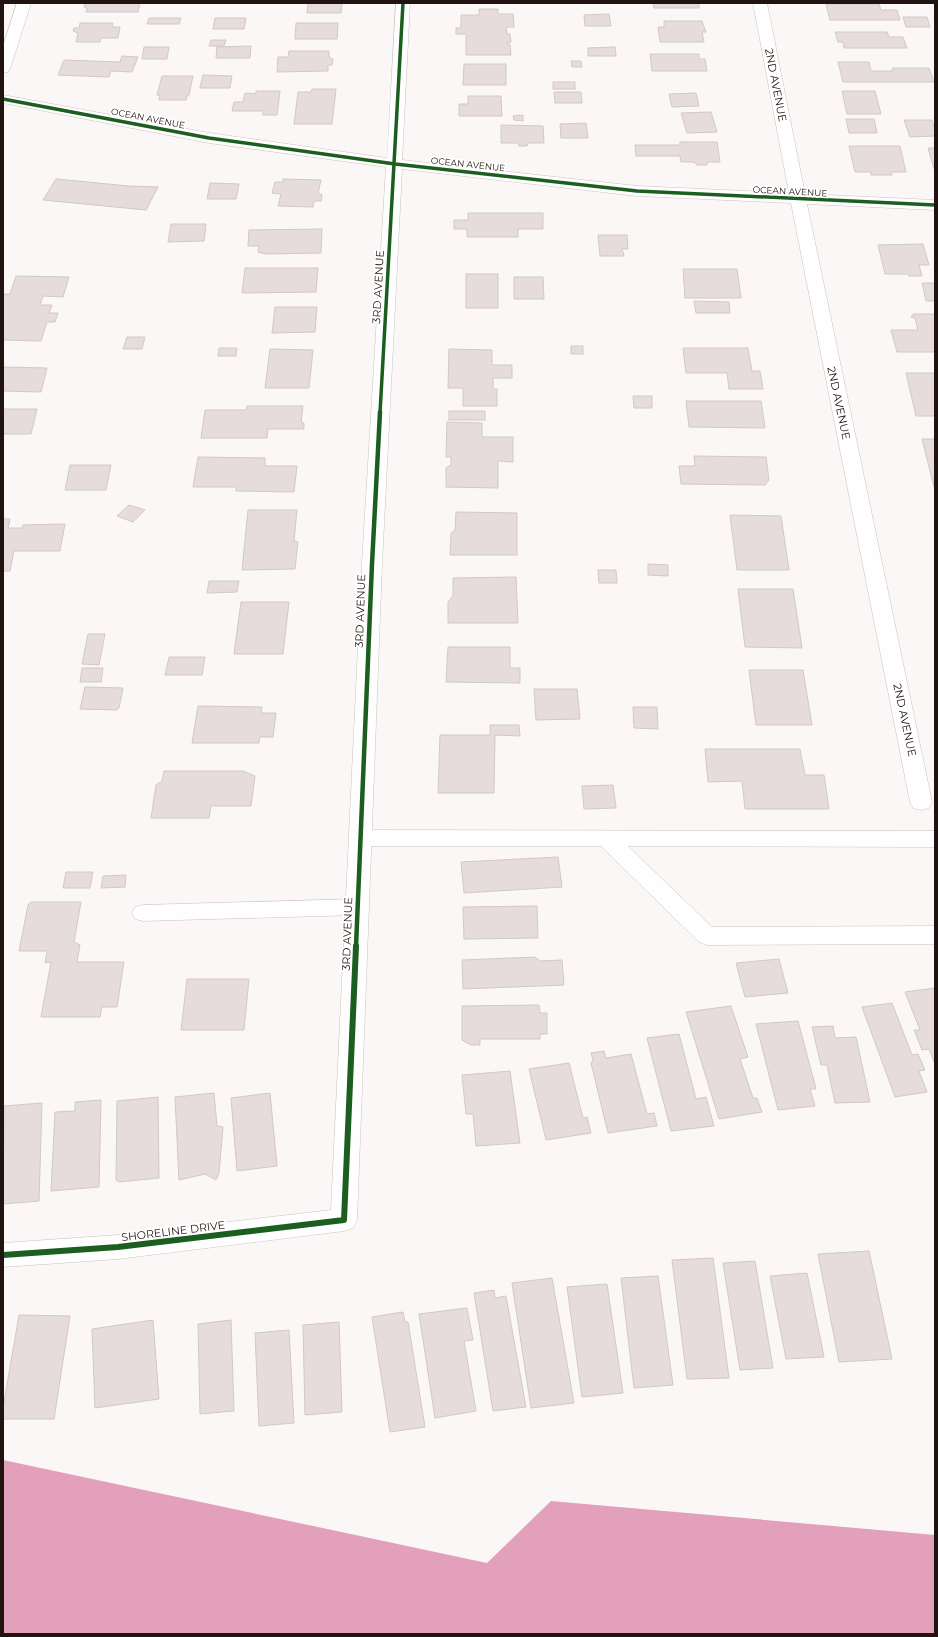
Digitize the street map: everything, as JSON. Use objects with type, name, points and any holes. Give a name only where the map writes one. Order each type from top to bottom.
[{"type":"street","points":[[3,69],[24,3]]},
{"type":"street","name":"3RD AVENUE","points":[[344,1220],[372,572],[403,3]]},
{"type":"street","name":"2ND AVENUE","points":[[760,3],[798,200],[921,802]]},
{"type":"street","name":"OCEAN AVENUE","points":[[3,99],[208,138],[394,164],[637,191],[798,200],[935,205]]},
{"type":"street","name":"SHORELINE DRIVE","points":[[3,1255],[118,1247],[344,1220]]},
{"type":"lane","points":[[361,838],[935,839]]},
{"type":"lane","points":[[606,838],[707,936],[935,935]]},
{"type":"lane","points":[[143,913],[358,907]]},
{"type":"shaded area","points":[[3,1460],[487,1563],[551,1501],[935,1535],[935,1634],[3,1634]]},
{"type":"building","points":[[85,3],[140,3],[138,12],[86,12],[87,8],[84,7]]},
{"type":"building","points":[[308,3],[342,3],[341,13],[307,13]]},
{"type":"building","points":[[653,3],[699,3],[699,8],[654,8]]},
{"type":"building","points":[[826,4],[879,4],[881,10],[897,10],[900,20],[830,20]]},
{"type":"building","points":[[479,9],[498,9],[498,14],[513,14],[514,27],[506,27],[507,34],[510,34],[511,42],[506,43],[510,45],[511,55],[466,55],[466,34],[456,34],[456,28],[461,28],[461,15],[479,15]]},
{"type":"building","points":[[609,14],[611,26],[585,26],[584,15]]},
{"type":"building","points":[[903,17],[927,17],[930,27],[906,27]]},
{"type":"building","points":[[149,18],[181,18],[179,24],[147,24]]},
{"type":"building","points":[[215,18],[246,18],[244,29],[213,29]]},
{"type":"building","points":[[664,21],[702,21],[706,32],[702,32],[704,42],[660,42],[658,27],[664,27]]},
{"type":"building","points":[[80,23],[113,23],[112,27],[120,27],[118,38],[101,38],[100,42],[76,42],[78,33],[73,31],[74,28],[79,28]]},
{"type":"building","points":[[296,23],[338,23],[337,39],[295,39]]},
{"type":"building","points":[[835,32],[887,32],[889,37],[903,37],[907,48],[844,48],[843,42],[838,42]]},
{"type":"building","points":[[211,40],[226,40],[224,46],[209,46]]},
{"type":"building","points":[[251,46],[250,58],[216,58],[217,47]]},
{"type":"building","points":[[144,47],[169,47],[167,59],[142,59]]},
{"type":"building","points":[[615,47],[616,56],[588,56],[588,48]]},
{"type":"building","points":[[289,51],[329,51],[329,57],[333,59],[332,65],[328,65],[328,71],[277,72],[278,57],[288,57]]},
{"type":"building","points":[[650,54],[699,54],[699,59],[705,59],[707,71],[652,71]]},
{"type":"building","points":[[122,56],[138,57],[132,72],[111,71],[109,77],[58,75],[64,60],[120,62]]},
{"type":"building","points":[[571,61],[581,61],[582,67],[572,67]]},
{"type":"building","points":[[838,62],[869,62],[871,71],[893,71],[892,68],[929,68],[934,82],[843,82]]},
{"type":"building","points":[[464,64],[506,64],[506,85],[463,85]]},
{"type":"building","points":[[203,75],[232,76],[230,88],[200,88]]},
{"type":"building","points":[[162,76],[193,76],[189,95],[187,96],[186,100],[159,100],[160,96],[157,95]]},
{"type":"building","points":[[553,82],[575,82],[575,89],[553,89]]},
{"type":"building","points":[[312,89],[336,89],[332,124],[294,124],[298,92],[311,92]]},
{"type":"building","points":[[256,91],[280,91],[277,115],[263,115],[263,111],[232,111],[234,102],[243,102],[245,93],[256,94]]},
{"type":"building","points":[[842,91],[875,91],[881,114],[847,114]]},
{"type":"building","points":[[554,92],[581,92],[582,103],[555,103]]},
{"type":"building","points":[[696,93],[699,106],[672,107],[669,94]]},
{"type":"building","points":[[468,96],[501,96],[502,116],[459,116],[459,104],[468,104]]},
{"type":"building","points":[[711,112],[717,132],[687,133],[681,113]]},
{"type":"building","points":[[523,115],[523,121],[514,120],[513,116]]},
{"type":"building","points":[[846,119],[874,119],[877,133],[849,133]]},
{"type":"building","points":[[904,120],[932,120],[935,136],[910,137]]},
{"type":"building","points":[[586,123],[588,138],[561,138],[560,124]]},
{"type":"building","points":[[501,125],[543,126],[544,143],[528,143],[527,146],[519,146],[518,143],[501,143]]},
{"type":"building","points":[[680,142],[717,142],[720,162],[707,162],[707,165],[697,165],[694,162],[681,162],[680,156],[636,156],[635,145],[680,145]]},
{"type":"building","points":[[849,146],[900,146],[906,172],[891,172],[892,175],[871,175],[871,172],[855,172]]},
{"type":"building","points":[[928,148],[935,148],[935,169],[934,169]]},
{"type":"building","points":[[56,179],[129,186],[158,187],[146,210],[43,200]]},
{"type":"building","points":[[283,179],[321,180],[318,193],[322,195],[321,201],[314,201],[313,207],[278,206],[281,194],[272,193],[275,182],[283,182]]},
{"type":"building","points":[[210,183],[239,184],[236,199],[207,199]]},
{"type":"building","points":[[468,213],[543,213],[543,229],[518,229],[518,237],[467,237],[467,229],[454,229],[454,220],[468,220]]},
{"type":"building","points":[[171,224],[206,224],[204,241],[168,242]]},
{"type":"building","points":[[322,229],[321,253],[266,254],[258,252],[259,246],[248,246],[249,230]]},
{"type":"building","points":[[598,235],[627,235],[628,249],[622,249],[624,256],[600,256]]},
{"type":"building","points":[[923,244],[929,265],[919,265],[922,276],[909,276],[908,274],[885,274],[878,245]]},
{"type":"building","points":[[245,268],[318,268],[316,292],[242,293]]},
{"type":"building","points":[[683,269],[737,269],[741,298],[685,298]]},
{"type":"building","points":[[466,274],[498,274],[498,308],[466,308]]},
{"type":"building","points":[[16,276],[69,277],[63,297],[43,296],[40,305],[52,305],[49,313],[58,313],[55,322],[47,322],[41,341],[3,340],[3,294],[10,294]]},
{"type":"building","points":[[514,277],[543,277],[544,299],[514,299]]},
{"type":"building","points":[[922,283],[935,283],[935,301],[926,301]]},
{"type":"building","points":[[694,301],[729,302],[730,313],[696,313]]},
{"type":"building","points":[[275,307],[317,307],[315,332],[272,333]]},
{"type":"building","points":[[913,314],[935,314],[935,352],[897,352],[891,330],[918,330],[915,318],[911,317]]},
{"type":"building","points":[[127,337],[145,337],[142,349],[123,349]]},
{"type":"building","points":[[571,346],[583,346],[583,354],[571,354]]},
{"type":"building","points":[[219,348],[237,348],[236,356],[218,356]]},
{"type":"building","points":[[683,348],[748,348],[752,371],[760,371],[763,389],[729,389],[727,373],[686,373]]},
{"type":"building","points":[[270,349],[313,350],[309,388],[265,388]]},
{"type":"building","points":[[449,349],[492,350],[492,365],[512,365],[512,378],[493,378],[493,389],[497,389],[497,406],[463,406],[463,388],[448,388]]},
{"type":"building","points":[[3,367],[47,368],[41,392],[3,391]]},
{"type":"building","points":[[906,373],[935,373],[935,416],[916,416]]},
{"type":"building","points":[[633,396],[652,396],[652,408],[634,408]]},
{"type":"building","points":[[686,401],[761,401],[765,428],[689,427]]},
{"type":"building","points":[[247,406],[303,406],[301,422],[304,423],[304,429],[268,429],[267,438],[201,438],[205,410],[246,410]]},
{"type":"building","points":[[3,409],[37,409],[31,434],[3,434]]},
{"type":"building","points":[[449,411],[485,411],[485,420],[449,420]]},
{"type":"building","points":[[447,422],[482,423],[482,437],[513,437],[513,462],[498,461],[498,488],[446,487],[446,468],[451,465],[451,457],[446,457]]},
{"type":"building","points":[[922,439],[935,439],[935,487],[934,487]]},
{"type":"building","points":[[694,456],[766,457],[769,480],[765,485],[681,484],[679,466],[695,466]]},
{"type":"building","points":[[198,457],[265,458],[265,466],[297,466],[294,492],[236,491],[236,487],[193,487]]},
{"type":"building","points":[[70,465],[111,465],[106,490],[65,490]]},
{"type":"building","points":[[129,505],[145,510],[133,522],[117,516]]},
{"type":"building","points":[[248,510],[297,510],[294,541],[298,542],[295,569],[242,570]]},
{"type":"building","points":[[456,512],[517,513],[517,555],[450,555],[451,533],[455,530]]},
{"type":"building","points":[[730,515],[781,516],[789,570],[737,570]]},
{"type":"building","points":[[3,519],[10,519],[8,528],[22,528],[23,525],[65,524],[60,551],[14,551],[10,571],[3,571]]},
{"type":"building","points":[[648,564],[668,565],[668,576],[648,575]]},
{"type":"building","points":[[598,570],[616,570],[617,583],[599,583]]},
{"type":"building","points":[[516,577],[518,623],[448,623],[448,602],[453,596],[453,578]]},
{"type":"building","points":[[209,581],[239,581],[237,592],[207,593]]},
{"type":"building","points":[[738,589],[793,589],[802,648],[745,647]]},
{"type":"building","points":[[241,602],[289,602],[283,654],[234,654]]},
{"type":"building","points":[[88,634],[105,634],[99,665],[82,664]]},
{"type":"building","points":[[448,647],[510,647],[510,668],[520,668],[520,683],[446,682]]},
{"type":"building","points":[[169,657],[205,657],[202,675],[165,675]]},
{"type":"building","points":[[82,668],[103,668],[101,682],[80,682]]},
{"type":"building","points":[[749,670],[803,670],[812,725],[756,725]]},
{"type":"building","points":[[85,687],[123,688],[119,708],[117,710],[80,709]]},
{"type":"building","points":[[534,689],[577,689],[580,719],[536,720]]},
{"type":"building","points":[[198,706],[262,707],[261,713],[276,713],[273,737],[260,737],[259,743],[192,743]]},
{"type":"building","points":[[633,707],[657,707],[658,729],[634,728]]},
{"type":"building","points":[[490,725],[519,725],[520,736],[495,735],[494,793],[438,793],[440,735],[490,735]]},
{"type":"building","points":[[705,749],[800,749],[805,775],[824,775],[829,809],[745,809],[742,781],[708,782]]},
{"type":"building","points":[[164,771],[243,771],[255,776],[251,806],[211,806],[209,818],[151,818],[156,785],[162,781]]},
{"type":"building","points":[[613,785],[616,808],[584,809],[582,786]]},
{"type":"building","points":[[558,857],[562,887],[464,893],[461,862]]},
{"type":"building","points":[[66,872],[93,872],[90,888],[63,888]]},
{"type":"building","points":[[126,875],[125,887],[101,888],[103,876]]},
{"type":"building","points":[[31,902],[81,902],[74,942],[80,945],[77,962],[124,962],[117,1007],[102,1007],[100,1017],[41,1017],[51,962],[45,963],[47,951],[19,951],[28,905]]},
{"type":"building","points":[[537,906],[538,938],[464,939],[463,907]]},
{"type":"building","points":[[535,957],[540,961],[562,960],[564,985],[463,989],[462,960]]},
{"type":"building","points":[[779,959],[788,993],[745,997],[736,963]]},
{"type":"building","points":[[187,979],[249,979],[244,1030],[181,1030]]},
{"type":"building","points":[[935,988],[935,1064],[929,1049],[922,1050],[914,1030],[920,1030],[905,992]]},
{"type":"building","points":[[892,1003],[912,1055],[918,1054],[925,1070],[919,1071],[927,1092],[895,1097],[862,1007]]},
{"type":"building","points":[[539,1005],[540,1013],[547,1013],[547,1034],[540,1034],[540,1039],[480,1039],[480,1045],[471,1045],[462,1040],[462,1006]]},
{"type":"building","points":[[731,1006],[748,1057],[740,1059],[753,1098],[757,1098],[762,1112],[719,1119],[686,1012]]},
{"type":"building","points":[[798,1021],[816,1089],[810,1089],[815,1106],[778,1110],[756,1024]]},
{"type":"building","points":[[833,1026],[835,1038],[856,1037],[870,1102],[835,1103],[827,1065],[821,1065],[812,1027]]},
{"type":"building","points":[[679,1034],[696,1099],[706,1097],[714,1126],[671,1131],[647,1038]]},
{"type":"building","points":[[604,1051],[606,1058],[631,1054],[647,1114],[654,1113],[657,1126],[608,1133],[591,1063],[593,1060],[591,1053]]},
{"type":"building","points":[[569,1063],[583,1118],[587,1117],[591,1133],[546,1140],[529,1069]]},
{"type":"building","points":[[510,1071],[520,1143],[476,1146],[473,1114],[466,1114],[462,1075]]},
{"type":"building","points":[[214,1093],[217,1126],[223,1127],[219,1173],[216,1180],[205,1174],[179,1180],[175,1097]]},
{"type":"building","points":[[270,1093],[277,1166],[237,1171],[231,1098]]},
{"type":"building","points":[[158,1097],[159,1178],[119,1182],[116,1180],[117,1101]]},
{"type":"building","points":[[101,1100],[99,1187],[51,1191],[55,1112],[75,1111],[75,1102]]},
{"type":"building","points":[[42,1103],[39,1201],[3,1204],[4,1106]]},
{"type":"building","points":[[869,1251],[892,1359],[839,1362],[818,1254]]},
{"type":"building","points":[[713,1258],[729,1378],[687,1379],[672,1260]]},
{"type":"building","points":[[755,1261],[773,1368],[740,1370],[723,1263]]},
{"type":"building","points":[[807,1273],[824,1357],[786,1359],[770,1276]]},
{"type":"building","points":[[658,1276],[673,1385],[634,1388],[621,1278]]},
{"type":"building","points":[[552,1278],[574,1403],[531,1408],[512,1283]]},
{"type":"building","points":[[607,1284],[623,1393],[582,1397],[567,1287]]},
{"type":"building","points":[[494,1290],[495,1298],[506,1296],[526,1407],[493,1411],[474,1293]]},
{"type":"building","points":[[467,1308],[473,1340],[464,1341],[476,1411],[435,1418],[419,1314]]},
{"type":"building","points":[[403,1312],[405,1322],[408,1322],[425,1427],[390,1432],[372,1317]]},
{"type":"building","points":[[19,1315],[70,1316],[54,1419],[3,1419],[3,1408]]},
{"type":"building","points":[[153,1320],[159,1399],[95,1408],[92,1329]]},
{"type":"building","points":[[231,1320],[234,1411],[200,1414],[198,1324]]},
{"type":"building","points":[[339,1322],[342,1412],[305,1415],[303,1325]]},
{"type":"building","points":[[289,1330],[294,1423],[259,1426],[255,1333]]},
{"type":"cycle path","points":[[3,1255],[118,1247],[344,1220],[372,564],[403,3]]},
{"type":"cycle path","points":[[3,99],[209,138],[395,164],[637,191],[935,205]]}]
